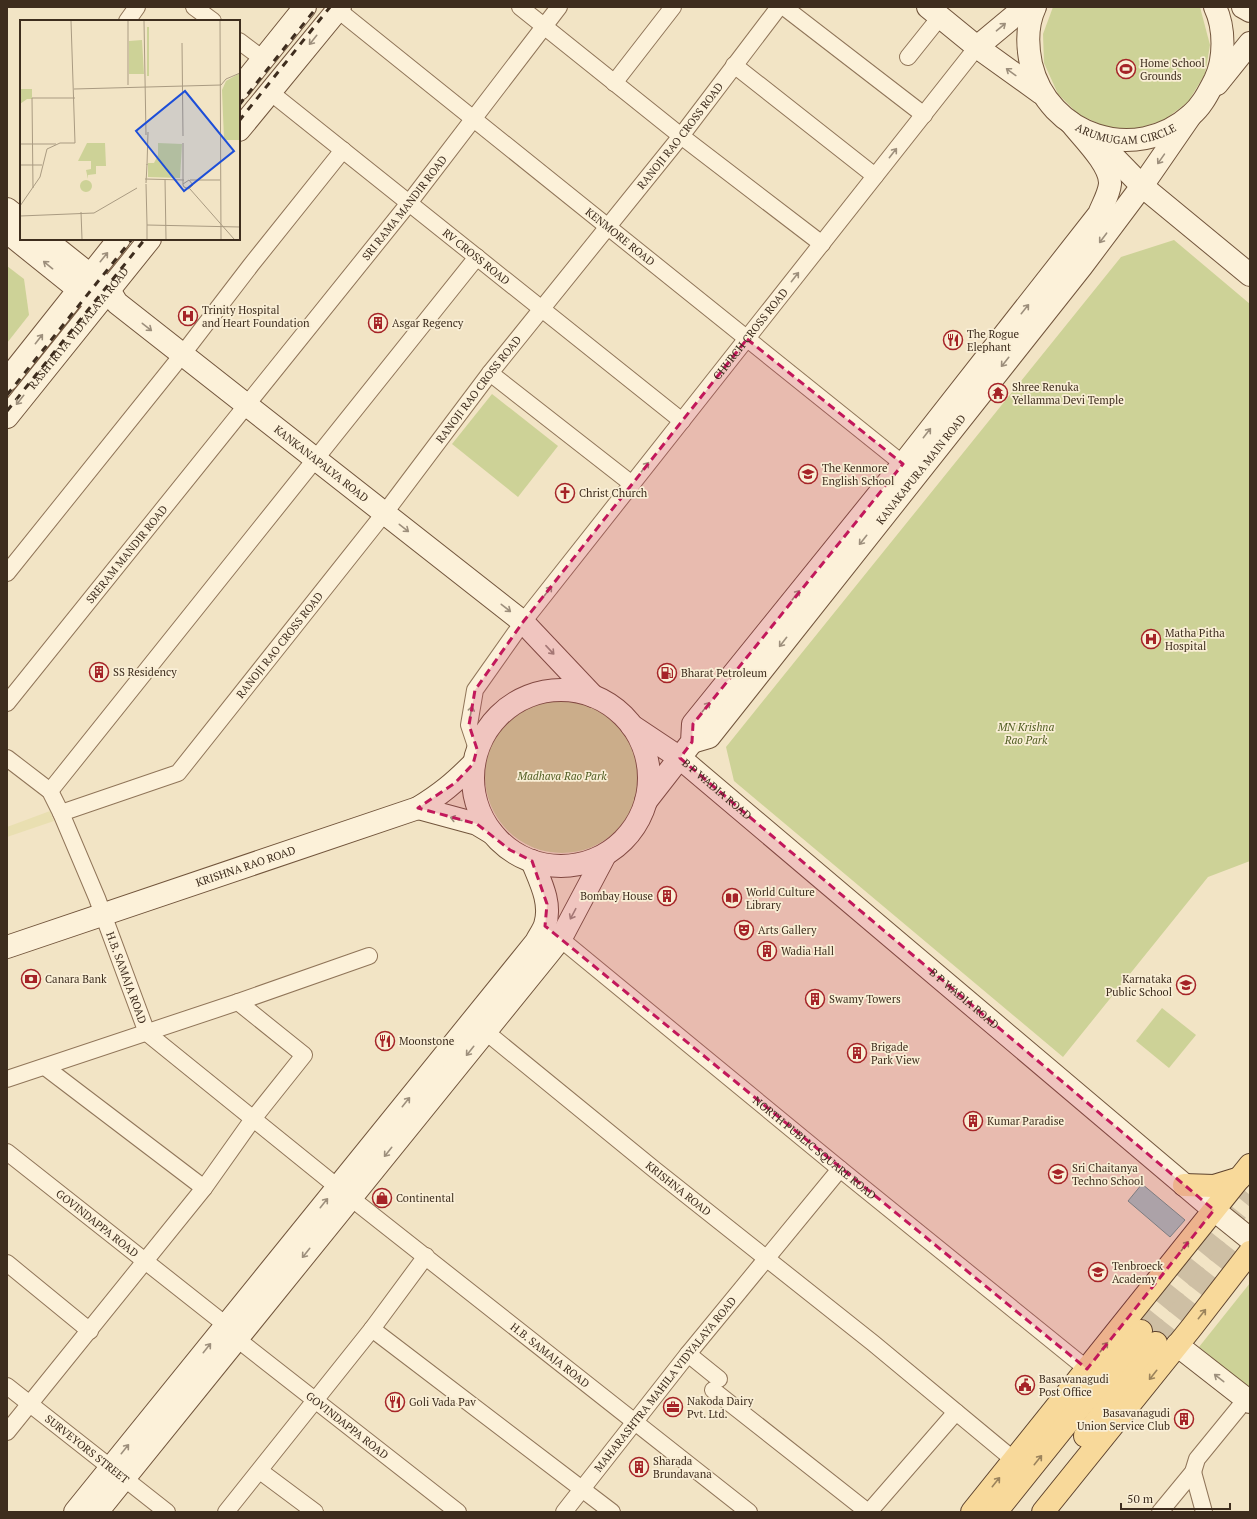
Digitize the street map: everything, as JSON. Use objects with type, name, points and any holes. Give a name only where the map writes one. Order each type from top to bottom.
[{"type":"main road","points":[[240,88],[305,7]]},
{"type":"main road","points":[[977,47],[1025,7]]},
{"type":"main road","name":"ARUMUGAM CIRCLE","points":[[1035,7],[1028,33],[1029,54],[1034,75],[1043,94],[1060,115],[1090,134],[1111,139],[1133,140],[1154,136],[1174,128],[1191,115],[1206,98],[1219,71],[1223,42],[1218,13],[1215,7]]},
{"type":"main road","points":[[1243,7],[1250,11]]},
{"type":"main road","points":[[240,129],[339,8]]},
{"type":"main road","points":[[934,12],[977,47],[1043,94]]},
{"type":"main road","points":[[1206,98],[1250,43]]},
{"type":"main road","name":"KANAKAPURA MAIN ROAD","points":[[686,750],[709,737],[824,589],[1082,266],[1142,186],[1191,115]]},
{"type":"main road","points":[[646,801],[686,750],[693,724],[903,464],[1099,214],[1108,195],[1110,183],[1106,168],[1092,148],[1071,123]]},
{"type":"main road","points":[[1090,134],[1142,186],[1249,272]]},
{"type":"main road","points":[[7,209],[20,219]]},
{"type":"main road","name":"KANKANAPALYA ROAD","points":[[7,232],[108,299],[182,355],[523,622],[593,696]]},
{"type":"main road","name":"KANKANAPALYA ROAD","points":[[46,240],[84,282]]},
{"type":"main road","points":[[7,380],[117,240]]},
{"type":"main road","name":"RASHTRIYA VIDYALAYA ROAD","points":[[7,417],[108,299],[149,240]]},
{"type":"main road","name":"KRISHNA RAO ROAD","points":[[7,947],[418,808],[441,794],[455,783],[475,757],[494,720],[520,699],[544,691],[569,690],[593,696]]},
{"type":"main road","points":[[593,696],[614,710],[632,726],[686,750]]},
{"type":"main road","points":[[418,808],[477,824],[492,833],[510,850],[532,861],[557,866],[582,864],[605,855],[630,835],[639,820],[646,801],[649,772],[644,748],[632,726]]},
{"type":"main road","name":"B P WADIA ROAD","points":[[686,750],[1184,1185],[1250,1239]]},
{"type":"main road","points":[[475,757],[473,788],[479,812],[492,833]]},
{"type":"main road","points":[[345,1192],[486,1032],[605,855]]},
{"type":"main road","points":[[532,861],[547,904],[547,913],[553,932]]},
{"type":"main road","points":[[74,1512],[117,1473],[345,1192],[536,942],[553,932]]},
{"type":"main road","points":[[1184,1185],[1214,1186],[1245,1171]]},
{"type":"main road","points":[[972,1512],[1245,1171]]},
{"type":"main road","points":[[996,1512],[1158,1339],[1250,1252]]},
{"type":"main road","points":[[1158,1339],[1248,1401]]},
{"type":"main road","points":[[1027,1512],[1158,1339]]},
{"type":"main road","points":[[1043,1512],[1158,1339]]},
{"type":"main road","points":[[97,1512],[117,1473]]},
{"type":"street","points":[[128,20],[137,7]]},
{"type":"street","points":[[194,7],[212,20]]},
{"type":"street","points":[[520,7],[681,136],[822,244]]},
{"type":"street","name":"SRI RAMA MANDIR ROAD","points":[[247,406],[409,203],[559,7]]},
{"type":"street","points":[[614,83],[673,7]]},
{"type":"street","name":"RANOJI RAO CROSS ROAD","points":[[61,812],[178,773],[385,513],[490,373],[681,136],[779,7]]},
{"type":"street","points":[[784,7],[924,115]]},
{"type":"street","name":"KENMORE ROAD","points":[[339,8],[474,119],[903,464]]},
{"type":"street","points":[[908,57],[934,12]]},
{"type":"street","points":[[240,42],[263,59]]},
{"type":"street","name":"CHURCH CROSS ROAD","points":[[475,757],[469,725],[476,690],[523,622],[977,47]]},
{"type":"street","points":[[734,65],[875,176]]},
{"type":"street","name":"RV CROSS ROAD","points":[[270,92],[682,421]]},
{"type":"street","points":[[7,573],[182,355],[251,265],[343,150]]},
{"type":"street","points":[[50,791],[477,257]]},
{"type":"street","points":[[490,373],[632,484]]},
{"type":"street","name":"SRERAM MANDIR ROAD","points":[[7,703],[247,406]]},
{"type":"street","name":"H.B. SAMAJA ROAD","points":[[7,758],[50,791],[61,812],[102,914],[147,1033],[748,1512]]},
{"type":"street","name":"NORTH PUBLIC SQUARE ROAD","points":[[553,932],[840,1169],[1087,1369]]},
{"type":"street","points":[[7,1079],[147,1033],[369,956]]},
{"type":"street","points":[[7,1432],[31,1405],[146,1262],[204,1188],[253,1119],[304,1055],[238,1002]]},
{"type":"street","name":"KRISHNA ROAD","points":[[486,1032],[655,1170],[873,1342],[1014,1460]]},
{"type":"street","points":[[45,1067],[204,1188]]},
{"type":"street","name":"GOVINDAPPA ROAD","points":[[7,1152],[146,1262],[315,1401],[458,1512]]},
{"type":"street","name":"MAHARASHTRA MAHILA VIDYALAYA ROAD","points":[[564,1512],[688,1354],[840,1169]]},
{"type":"street","points":[[226,1512],[372,1329],[426,1256]]},
{"type":"street","points":[[7,1264],[90,1331]]},
{"type":"street","points":[[372,1329],[583,1488],[612,1512]]},
{"type":"street","points":[[688,1354],[716,1384],[868,1512],[956,1412]]},
{"type":"street","name":"SURVEYORS STREET","points":[[7,1386],[167,1512]]},
{"type":"street","points":[[1160,1512],[1193,1472],[1197,1459],[1248,1401]]},
{"type":"street","points":[[260,1471],[314,1512]]},
{"type":"street","points":[[1193,1472],[1204,1512]]},
{"type":"highlighted area","points":[[747,339],[903,464],[693,724],[692,742],[680,758],[1214,1210],[1087,1369],[545,926],[547,904],[532,861],[510,850],[477,824],[418,808],[455,783],[473,764],[477,749],[469,725],[475,690],[523,622]]},
{"type":"shaded area","points":[[50,811],[54,821],[7,837],[7,827]]},
{"type":"green space","name":"Home School Grounds","points":[[1053,7],[1200,7],[1210,45],[1205,74],[1188,102],[1164,120],[1135,129],[1106,127],[1078,114],[1058,94],[1044,63],[1043,34]]},
{"type":"green space","name":"MN Krishna Rao Park","points":[[1174,240],[1250,304],[1250,861],[1208,877],[1063,1057],[734,781],[726,747],[1121,257]]},
{"type":"green space","points":[[7,266],[24,279],[29,315],[7,343]]},
{"type":"green space","points":[[492,394],[558,446],[518,497],[452,444]]},
{"type":"green space","name":"Madhava Rao Park","points":[[562,699],[577,701],[598,708],[605,712],[621,727],[626,733],[633,747],[639,776],[637,791],[630,812],[626,819],[611,835],[605,840],[591,847],[562,853],[547,851],[526,844],[519,840],[503,825],[498,819],[491,805],[485,776],[487,761],[494,740],[498,733],[513,717],[519,712],[533,705]]},
{"type":"green space","points":[[1162,1008],[1196,1035],[1169,1068],[1136,1041]]},
{"type":"green space","points":[[1250,1283],[1250,1388],[1199,1347]]},
{"type":"water","points":[[1142,1184],[1185,1220],[1170,1237],[1128,1201]]},
{"type":"tunnel","points":[[1141,1331],[1250,1195]]},
{"type":"tunnel","points":[[1156,1343],[1250,1224]]},
{"type":"railway","points":[[240,104],[317,7]]},
{"type":"railway","points":[[240,120],[330,7]]},
{"type":"railway","points":[[7,395],[131,240]]},
{"type":"railway","points":[[7,411],[144,240]]},
{"type":"place","name":"Home School Grounds","points":[[1126,69]]},
{"type":"place","name":"Trinity Hospital and Heart Foundation","points":[[188,316]]},
{"type":"place","name":"Asgar Regency","points":[[378,323]]},
{"type":"place","name":"The Rogue Elephant","points":[[953,340]]},
{"type":"place","name":"Shree Renuka Yellamma Devi Temple","points":[[998,393]]},
{"type":"place","name":"The Kenmore English School","points":[[808,474]]},
{"type":"place","name":"Christ Church","points":[[565,493]]},
{"type":"place","name":"Matha Pitha Hospital","points":[[1151,639]]},
{"type":"place","name":"SS Residency","points":[[99,672]]},
{"type":"place","name":"Bharat Petroleum","points":[[667,673]]},
{"type":"place","name":"Bombay House","points":[[667,896]]},
{"type":"place","name":"World Culture Library","points":[[732,898]]},
{"type":"place","name":"Arts Gallery","points":[[744,930]]},
{"type":"place","name":"Wadia Hall","points":[[767,951]]},
{"type":"place","name":"Canara Bank","points":[[31,979]]},
{"type":"place","name":"Karnataka Public School","points":[[1186,985]]},
{"type":"place","name":"Swamy Towers","points":[[815,999]]},
{"type":"place","name":"Moonstone","points":[[385,1041]]},
{"type":"place","name":"Brigade Park View","points":[[857,1053]]},
{"type":"place","name":"Kumar Paradise","points":[[973,1121]]},
{"type":"place","name":"Sri Chaitanya Techno School","points":[[1058,1174]]},
{"type":"place","name":"Continental","points":[[382,1198]]},
{"type":"place","name":"Tenbroeck Academy","points":[[1098,1272]]},
{"type":"place","name":"Basawanagudi Post Office","points":[[1025,1385]]},
{"type":"place","name":"Goli Vada Pav","points":[[395,1402]]},
{"type":"place","name":"Nakoda Dairy Pvt. Ltd.","points":[[673,1407]]},
{"type":"place","name":"Basavanagudi Union Service Club","points":[[1184,1419]]},
{"type":"place","name":"Sharada Brundavana","points":[[639,1467]]}]
